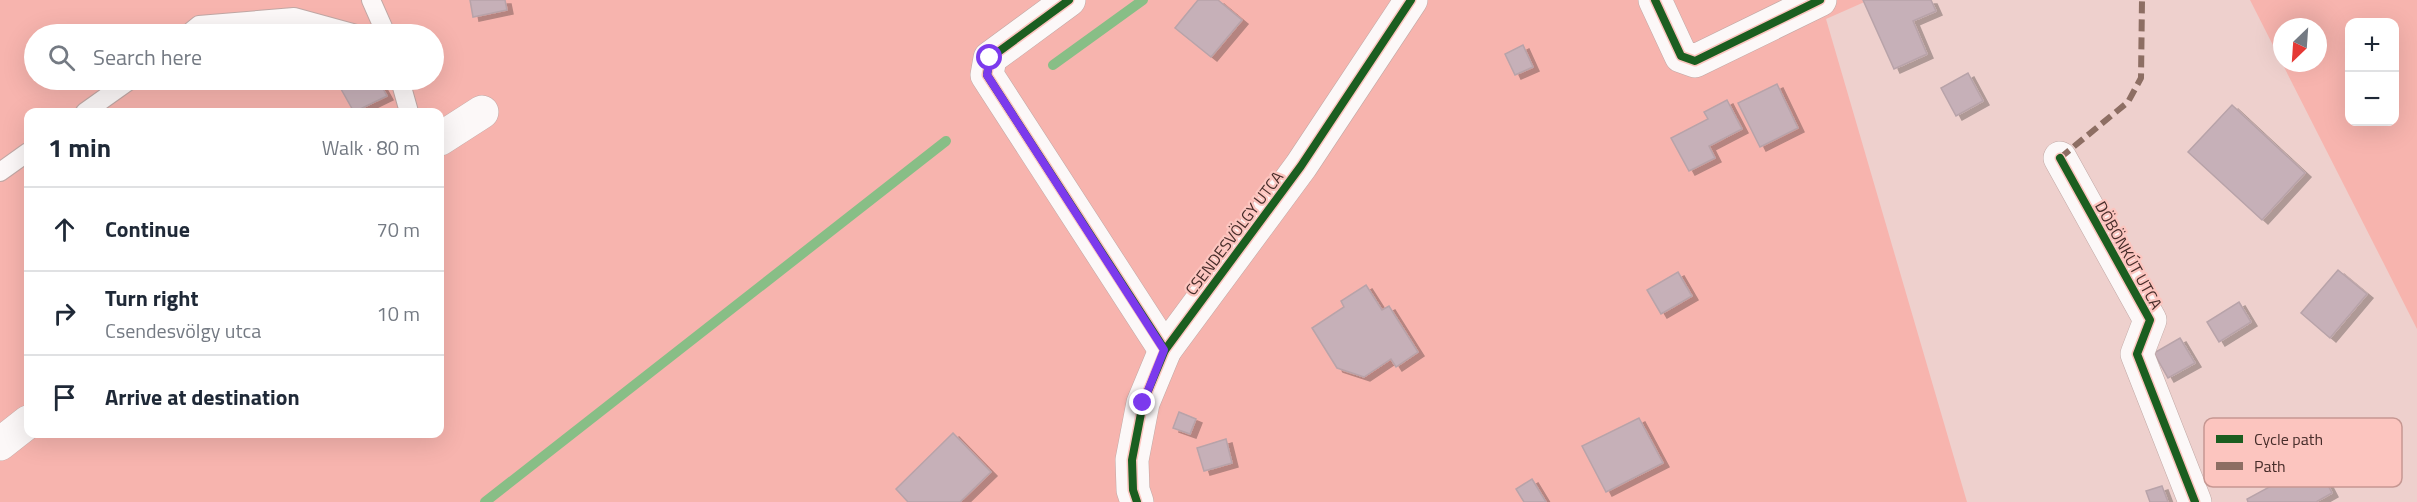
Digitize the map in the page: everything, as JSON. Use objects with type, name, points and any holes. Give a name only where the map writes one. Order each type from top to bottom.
[{"type":"street","points":[[1069,0],[990,58],[987,75],[1164,350]]},
{"type":"street","name":"CSENDESVÖLGY UTCA","points":[[1137,502],[1133,490],[1132,460],[1143,403],[1164,350],[1301,166],[1411,0]]},
{"type":"street","points":[[1654,0],[1681,56],[1695,61],[1820,0]]},
{"type":"street","points":[[444,136],[482,112]]},
{"type":"street","name":"DÖBÖNKÚT UTCA","points":[[2060,158],[2150,320],[2137,354],[2195,502]]},
{"type":"street","points":[[0,444],[24,425]]},
{"type":"lane","points":[[371,0],[382,24]]},
{"type":"lane","points":[[220,24],[294,17],[320,24]]},
{"type":"lane","points":[[91,108],[116,90]]},
{"type":"lane","points":[[403,90],[408,108]]},
{"type":"lane","points":[[0,172],[24,155]]},
{"type":"shaded area","points":[[0,0],[1869,0],[1826,19],[1967,502],[0,502]]},
{"type":"shaded area","points":[[2250,0],[2417,0],[2417,329],[2287,72],[2327,72],[2327,18],[2273,18],[2273,45]]},
{"type":"building","points":[[470,0],[505,0],[507,10],[473,17]]},
{"type":"building","points":[[1198,0],[1218,0],[1242,20],[1211,57],[1175,28]]},
{"type":"building","points":[[1863,0],[1931,0],[1936,11],[1913,21],[1927,54],[1894,69]]},
{"type":"building","points":[[1523,45],[1533,67],[1515,75],[1505,54]]},
{"type":"building","points":[[1968,73],[1983,101],[1956,116],[1941,88]]},
{"type":"building","points":[[1777,84],[1798,128],[1760,147],[1738,103]]},
{"type":"building","points":[[342,90],[384,90],[387,96],[362,108],[352,108]]},
{"type":"building","points":[[1727,100],[1742,129],[1709,146],[1715,158],[1689,171],[1671,138],[1708,119],[1704,112]]},
{"type":"building","points":[[2232,105],[2305,173],[2262,220],[2188,152]]},
{"type":"building","points":[[2338,270],[2367,294],[2330,338],[2301,313]]},
{"type":"building","points":[[1678,272],[1692,296],[1661,314],[1647,290]]},
{"type":"building","points":[[1366,285],[1382,310],[1389,306],[1418,352],[1396,367],[1391,359],[1364,377],[1337,368],[1312,328],[1344,307],[1341,301]]},
{"type":"building","points":[[2239,302],[2251,322],[2219,342],[2207,322]]},
{"type":"building","points":[[2180,338],[2195,363],[2168,378],[2154,353]]},
{"type":"building","points":[[1179,412],[1196,419],[1190,434],[1173,428]]},
{"type":"building","points":[[1639,418],[1663,463],[1606,492],[1582,446]]},
{"type":"building","points":[[953,433],[991,472],[960,502],[908,502],[896,489]]},
{"type":"building","points":[[1226,439],[1232,463],[1204,471],[1197,448]]},
{"type":"building","points":[[1532,479],[1546,502],[1524,502],[1516,489]]},
{"type":"building","points":[[2162,486],[2168,502],[2150,502],[2146,491]]},
{"type":"building","points":[[2269,487],[2329,487],[2332,493],[2316,502],[2248,502],[2247,499]]},
{"type":"waterway","points":[[1053,65],[1143,0]]},
{"type":"waterway","points":[[485,502],[946,141]]},
{"type":"marked path","points":[[2060,158],[2128,102],[2141,78],[2142,0]]},
{"type":"cycle path","points":[[1069,0],[990,58],[987,75],[1165,350]]},
{"type":"cycle path","points":[[1137,502],[1133,490],[1132,460],[1143,403],[1165,350],[1301,166],[1411,0]]},
{"type":"cycle path","points":[[1655,0],[1681,56],[1695,61],[1820,0]]},
{"type":"cycle path","points":[[2060,158],[2150,320],[2137,354],[2195,502]]},
{"type":"route","points":[[990,58],[987,75],[1164,350],[1143,403]]}]
